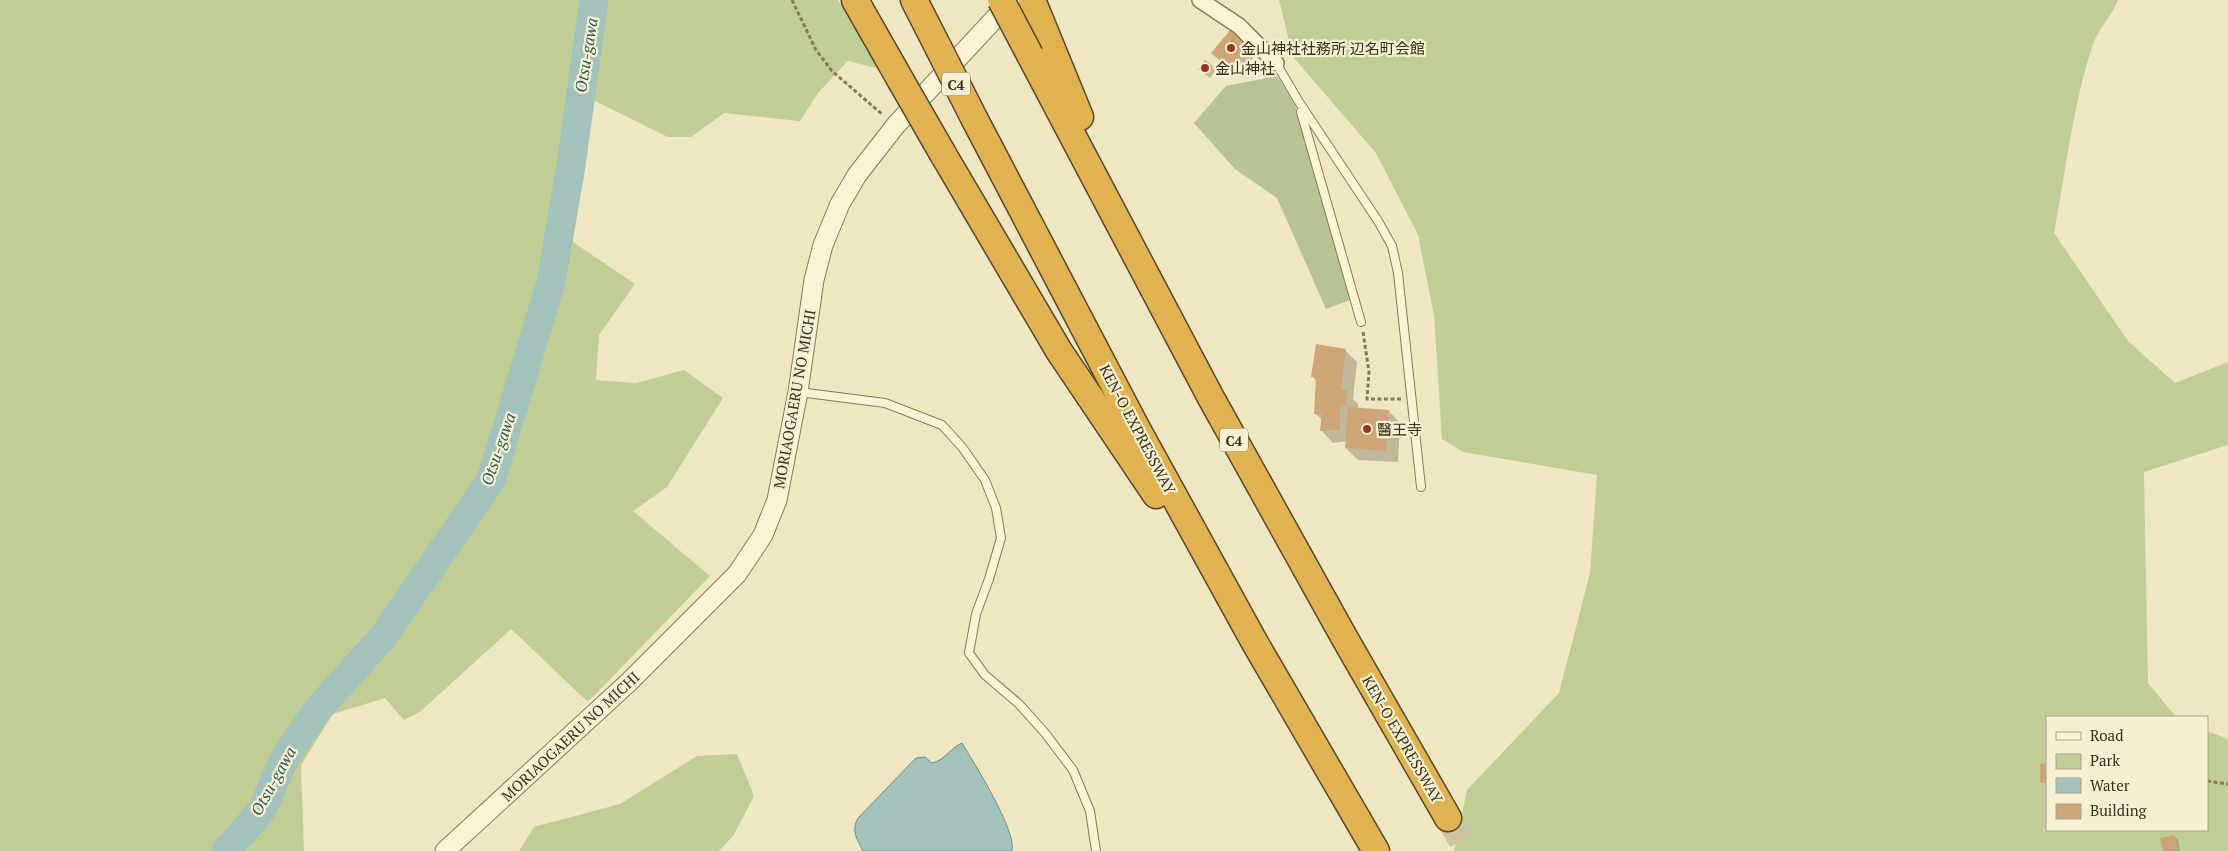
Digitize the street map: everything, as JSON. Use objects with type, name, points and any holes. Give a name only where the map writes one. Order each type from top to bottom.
[{"type":"highway","points":[[854,0],[1059,351],[1255,643]]},
{"type":"highway","name":"KEN-O EXPRESSWAY","points":[[914,0],[1136,427],[1255,643],[1376,851]]},
{"type":"highway","name":"KEN-O EXPRESSWAY","points":[[1001,0],[1039,48],[1210,396],[1339,629],[1448,818]]},
{"type":"highway","points":[[1032,0],[1039,48]]},
{"type":"street","name":"MORIAOGAERU NO MICHI","points":[[445,851],[629,682],[737,574],[763,535],[777,500],[798,392],[814,280],[823,245],[840,204],[853,182],[896,125],[1012,0]]},
{"type":"street","points":[[1200,0],[1239,26],[1276,63]]},
{"type":"lane","points":[[1276,63],[1299,102],[1378,221],[1392,246],[1398,273],[1421,487]]},
{"type":"lane","points":[[1299,102],[1362,322]]},
{"type":"lane","points":[[798,392],[885,402],[942,425],[962,447],[985,480],[996,508],[1001,538],[976,614],[969,653],[985,675],[1019,704],[1073,770],[1090,811],[1096,851]]},
{"type":"path","points":[[792,0],[816,50],[832,71],[896,125]]},
{"type":"path","points":[[1366,346],[1369,372],[1367,399],[1412,399]]},
{"type":"path","points":[[2208,781],[2228,784]]},
{"type":"green space","points":[[0,0],[838,0],[880,69],[848,61],[818,93],[800,121],[724,113],[691,137],[668,137],[573,90],[573,242],[635,284],[599,335],[596,380],[636,383],[684,370],[723,398],[667,487],[633,511],[710,576],[588,702],[511,629],[421,711],[404,720],[385,698],[333,714],[301,765],[304,851],[0,851]]},
{"type":"green space","points":[[1279,0],[2118,0],[2093,44],[2086,67],[2075,114],[2054,233],[2128,341],[2175,383],[2228,362],[2228,445],[2144,472],[2148,683],[2175,716],[2046,716],[2046,831],[2208,831],[2208,731],[2228,739],[2228,851],[1454,851],[1467,790],[1559,693],[1590,573],[1597,475],[1463,452],[1442,439],[1434,315],[1418,235],[1376,153],[1293,57]]},
{"type":"green space","points":[[1277,76],[1295,105],[1350,300],[1326,309],[1277,198],[1235,169],[1194,123],[1226,86]]},
{"type":"green space","points":[[737,754],[754,796],[734,835],[719,851],[519,851],[534,827],[620,804],[697,756]]},
{"type":"water","points":[[962,743],[1002,813],[1012,841],[1012,851],[863,851],[855,831],[858,818],[916,758],[925,757],[932,763],[936,762]]},
{"type":"building","name":"金山神社社務所 辺名町会館","points":[[1232,28],[1251,44],[1230,69],[1211,53]]},
{"type":"building","name":"金山神社","points":[[1205,60],[1213,66],[1206,75],[1198,69]]},
{"type":"building","points":[[1316,344],[1346,349],[1341,389],[1347,391],[1346,405],[1340,404],[1340,430],[1320,431],[1322,414],[1314,414],[1316,377],[1311,377]]},
{"type":"building","name":"醫王寺","points":[[1348,407],[1389,410],[1386,451],[1345,448]]},
{"type":"building","points":[[2046,763],[2046,783],[2040,783],[2040,764]]},
{"type":"building","points":[[2175,835],[2178,850],[2163,851],[2160,838]]},
{"type":"waterway","name":"Otsu-gawa","points":[[226,851],[262,810],[285,757],[318,709],[383,637],[491,480],[551,282],[571,165],[594,0]]},
{"type":"tunnel","points":[[1448,818],[1468,851]]},
{"type":"place","name":"金山神社社務所 辺名町会館","points":[[1231,48]]},
{"type":"place","name":"金山神社","points":[[1205,68]]},
{"type":"place","name":"醫王寺","points":[[1367,429]]}]
